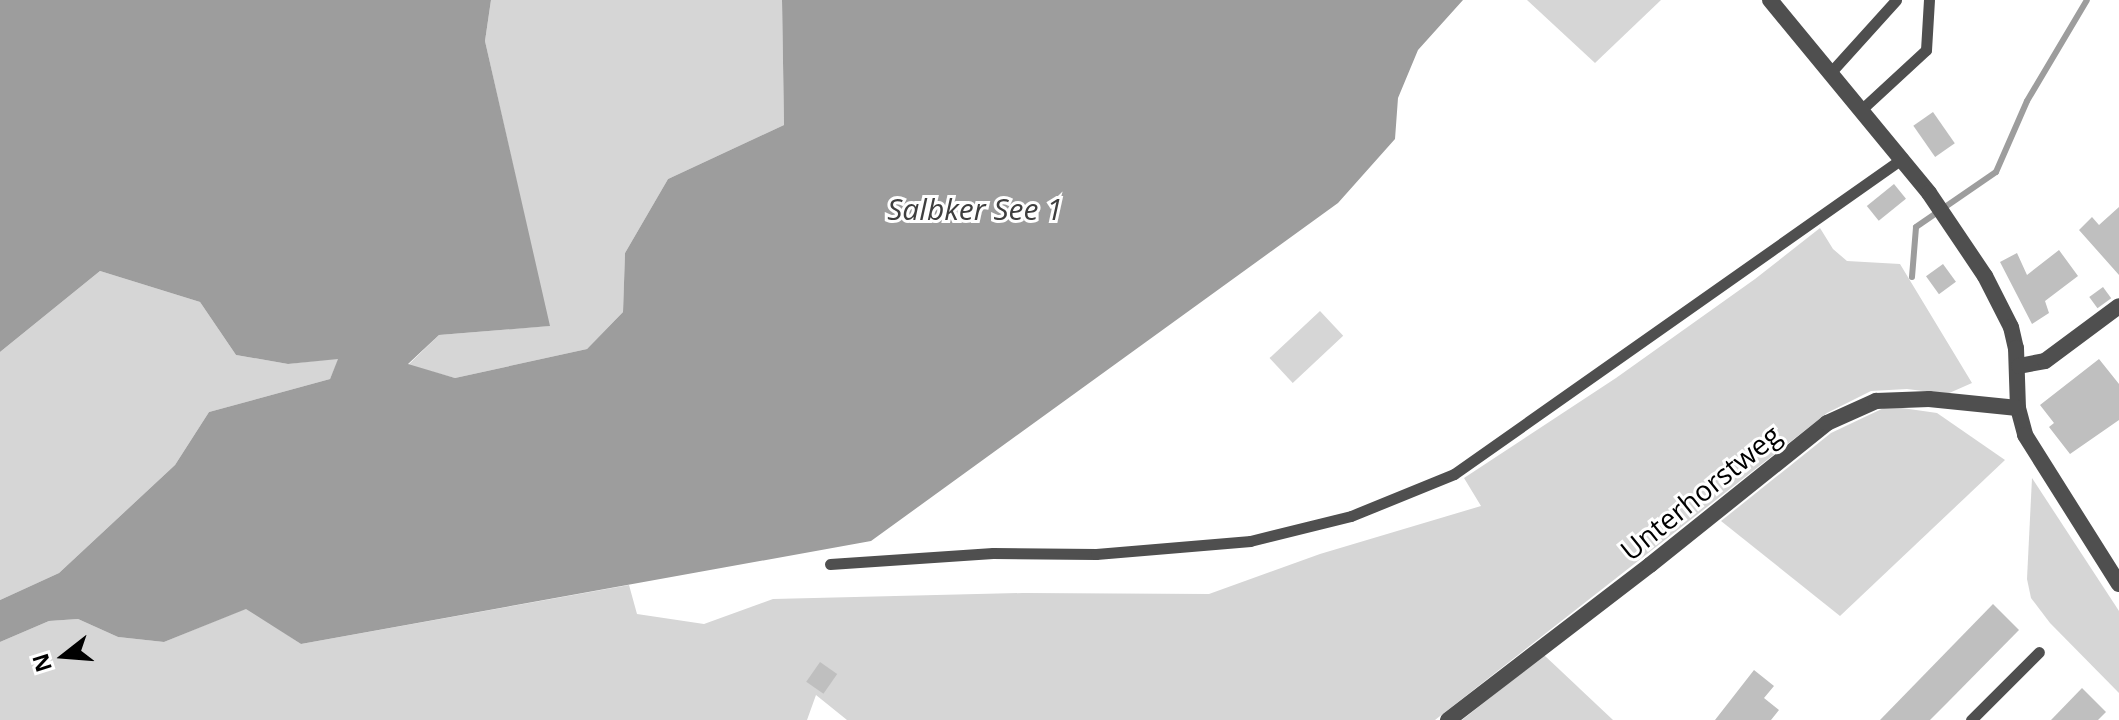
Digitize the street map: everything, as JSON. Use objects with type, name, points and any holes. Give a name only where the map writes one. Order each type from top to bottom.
[{"type":"street","points":[[1770,0],[1903,158],[1950,220],[2011,327],[2019,366],[2021,426],[2119,584]]},
{"type":"street","points":[[2019,366],[2045,361],[2119,306]]},
{"type":"street","name":"Unterhorstweg","points":[[1448,720],[1650,565],[1827,423],[1876,401],[1929,399],[2018,408]]},
{"type":"lane","points":[[1831,72],[1896,0]]},
{"type":"lane","points":[[1862,109],[1926,50],[1929,0]]},
{"type":"lane","points":[[830,564],[993,553],[1096,554],[1250,541],[1351,516],[1454,474],[1903,158]]},
{"type":"lane","points":[[1971,720],[2039,652]]},
{"type":"shaded area","points":[[491,0],[782,0],[784,125],[668,179],[625,253],[623,312],[587,349],[455,378],[408,365],[439,335],[549,326],[485,41]]},
{"type":"shaded area","points":[[1527,0],[1661,0],[1595,63]]},
{"type":"shaded area","points":[[1820,228],[1833,249],[1847,261],[1900,264],[1972,383],[1947,394],[1907,389],[1871,391],[1827,413],[1435,720],[847,720],[816,695],[807,720],[0,720],[0,642],[49,621],[78,619],[118,637],[164,642],[247,608],[301,644],[629,585],[637,614],[704,624],[773,599],[1023,593],[1209,594],[1320,554],[1481,506],[1464,478],[1616,378],[1755,279]]},
{"type":"shaded area","points":[[100,271],[200,302],[236,355],[288,364],[339,358],[330,379],[209,412],[175,465],[59,573],[0,600],[0,352]]},
{"type":"shaded area","points":[[1320,311],[1343,336],[1293,383],[1270,358]]},
{"type":"shaded area","points":[[1888,406],[1937,413],[2005,460],[1840,616],[1721,521],[1831,433]]},
{"type":"shaded area","points":[[2032,478],[2119,611],[2119,693],[2050,623],[2031,598],[2027,579]]},
{"type":"shaded area","points":[[1544,655],[1613,720],[1462,720]]},
{"type":"water","name":"Salbker See 1","points":[[0,0],[491,0],[485,41],[550,326],[439,335],[408,364],[455,378],[587,349],[623,312],[625,253],[668,179],[784,125],[782,0],[1463,0],[1418,50],[1398,98],[1395,139],[1338,203],[871,541],[301,644],[246,609],[164,642],[118,637],[78,619],[49,621],[0,642],[0,600],[59,573],[175,465],[209,412],[330,379],[338,359],[288,364],[236,355],[200,302],[100,271],[0,352]]},
{"type":"building","points":[[1933,112],[1955,143],[1935,157],[1913,126]]},
{"type":"building","points":[[1894,184],[1906,199],[1879,221],[1867,206]]},
{"type":"building","points":[[2119,207],[2119,275],[2079,230],[2092,217],[2099,225]]},
{"type":"building","points":[[2059,250],[2078,276],[2045,301],[2049,313],[2032,324],[2000,262],[2017,253],[2027,275]]},
{"type":"building","points":[[1943,264],[1956,282],[1939,294],[1926,276]]},
{"type":"building","points":[[2103,287],[2111,298],[2097,308],[2089,297]]},
{"type":"building","points":[[2099,359],[2119,384],[2119,420],[2070,454],[2049,427],[2054,423],[2040,405]]},
{"type":"building","points":[[1993,604],[2019,630],[1930,720],[1880,720]]},
{"type":"building","points":[[820,662],[837,674],[823,694],[806,682]]},
{"type":"building","points":[[1754,670],[1774,686],[1764,698],[1779,710],[1771,720],[1715,720]]},
{"type":"building","points":[[2082,688],[2106,712],[2098,720],[2051,720]]},
{"type":"waterway","points":[[1912,277],[1916,227],[1996,172],[2027,101],[2087,0]]}]
